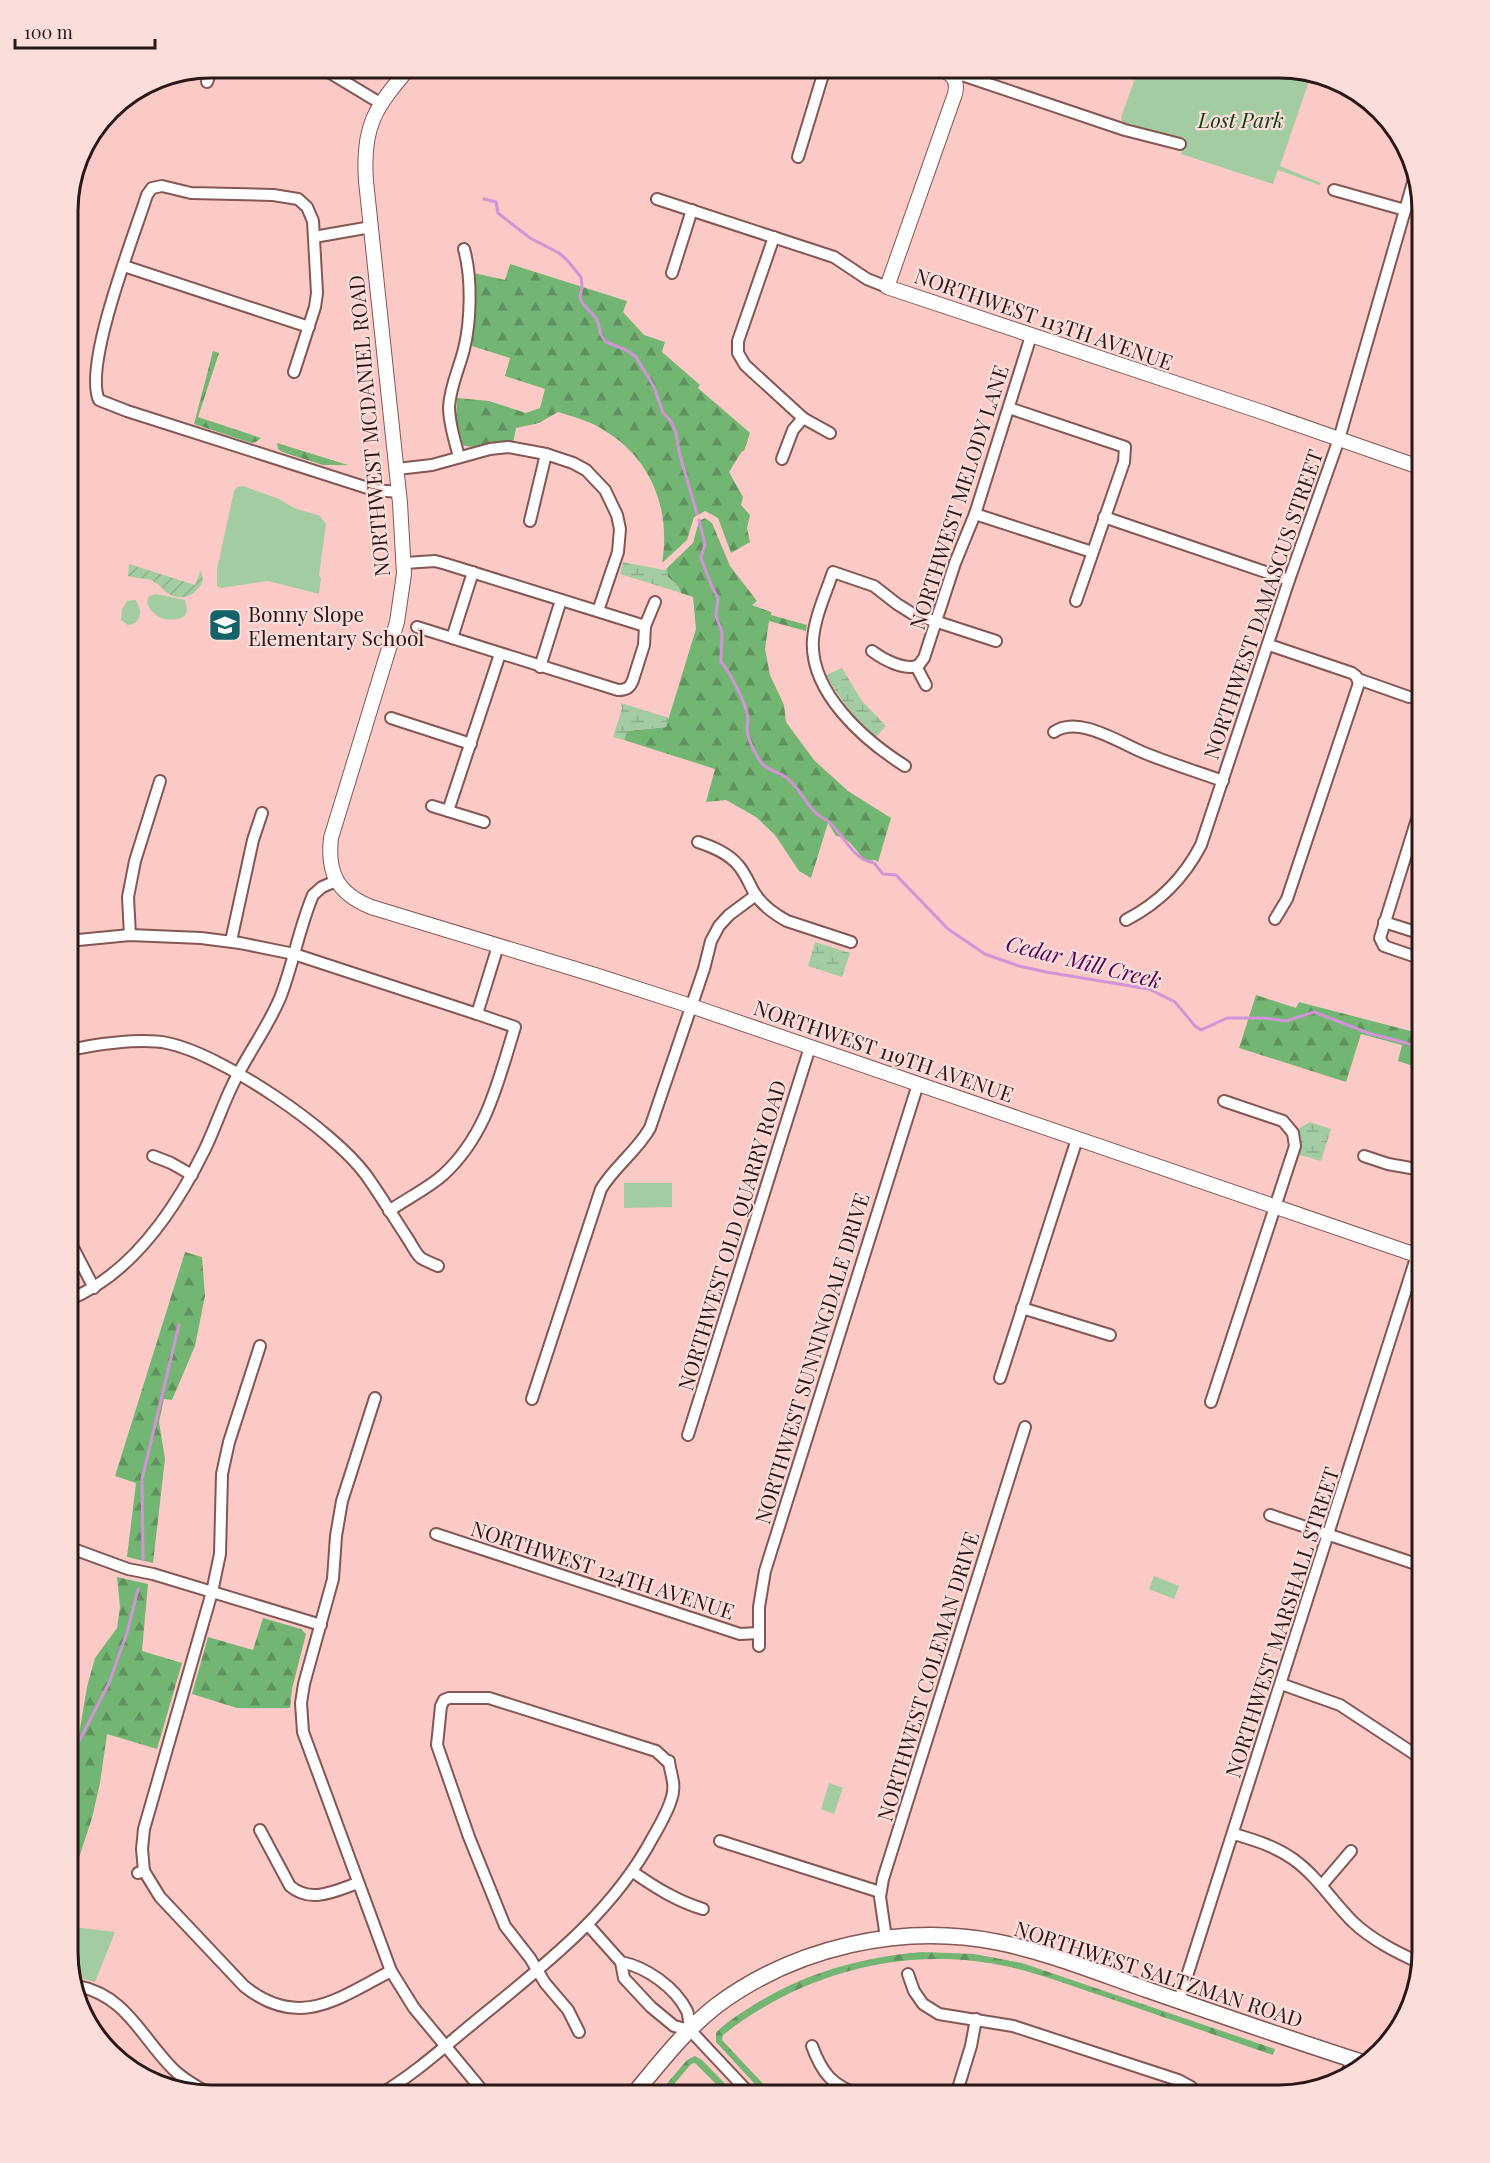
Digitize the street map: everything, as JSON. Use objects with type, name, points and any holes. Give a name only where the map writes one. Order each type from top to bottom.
[{"type":"main road","name":"NORTHWEST SALTZMAN ROAD","points":[[642,2085],[690,2030],[732,1995],[769,1974],[822,1953],[886,1938],[946,1936],[1003,1943],[1048,1956],[1355,2060]]},
{"type":"street","points":[[207,82],[208,78]]},
{"type":"street","points":[[339,78],[380,102]]},
{"type":"street","name":"NORTHWEST MCDANIEL ROAD","points":[[336,881],[331,863],[331,838],[397,622],[401,606],[405,563],[365,153],[368,131],[380,102],[400,78]]},
{"type":"street","points":[[798,157],[822,78]]},
{"type":"street","points":[[887,287],[960,78]]},
{"type":"street","points":[[970,78],[1115,126],[1180,144]]},
{"type":"street","points":[[294,372],[309,327],[317,293],[312,218],[307,207],[298,199],[283,196],[192,193],[159,186],[152,188],[147,195],[100,343],[98,398],[106,404],[374,490],[399,492]]},
{"type":"street","points":[[1334,190],[1405,210]]},
{"type":"street","name":"NORTHWEST DAMASCUS STREET","points":[[1126,920],[1163,896],[1195,857],[1201,845],[1289,580],[1339,439],[1410,191]]},
{"type":"street","name":"NORTHWEST 113TH AVENUE","points":[[657,199],[834,257],[867,279],[887,287],[1412,465]]},
{"type":"street","points":[[672,273],[692,210]]},
{"type":"street","points":[[314,237],[371,227]]},
{"type":"street","points":[[774,237],[737,347],[740,359],[803,418],[830,433]]},
{"type":"street","points":[[459,457],[449,409],[467,326],[469,269],[464,249]]},
{"type":"street","points":[[124,266],[309,327]]},
{"type":"street","name":"NORTHWEST MELODY LANE","points":[[916,666],[924,658],[975,514],[1031,336]]},
{"type":"street","points":[[1009,408],[1125,447],[1126,455],[1076,601]]},
{"type":"street","points":[[782,459],[793,430],[803,418]]},
{"type":"street","points":[[397,469],[432,465],[490,449],[508,447],[546,454],[586,470],[605,490],[617,515],[620,529],[618,552],[598,611]]},
{"type":"street","points":[[530,521],[546,454]]},
{"type":"street","points":[[975,514],[1092,552]]},
{"type":"street","points":[[1104,517],[1289,580]]},
{"type":"street","points":[[405,563],[435,561],[645,627]]},
{"type":"street","points":[[452,638],[473,572]]},
{"type":"street","points":[[905,766],[859,732],[841,711],[819,673],[814,656],[814,633],[833,572],[866,583],[908,611],[996,641]]},
{"type":"street","points":[[540,666],[561,600]]},
{"type":"street","points":[[417,627],[618,690],[632,686],[644,645],[645,627],[655,602]]},
{"type":"street","points":[[1269,645],[1352,673],[1359,679],[1409,697]]},
{"type":"street","points":[[872,651],[884,659],[907,666],[916,666],[926,685]]},
{"type":"street","points":[[448,811],[500,654]]},
{"type":"street","points":[[1275,919],[1287,899],[1359,688],[1359,679]]},
{"type":"street","points":[[391,718],[471,744]]},
{"type":"street","name":"NORTHWEST DAMASCUS STREET","points":[[1054,732],[1067,727],[1090,730],[1117,739],[1147,754],[1223,781]]},
{"type":"street","points":[[129,935],[128,897],[135,861],[160,781]]},
{"type":"street","points":[[432,806],[484,822]]},
{"type":"street","points":[[231,941],[253,840],[262,813]]},
{"type":"street","points":[[698,842],[715,848],[731,858],[746,875],[756,895],[771,912],[787,921],[850,942]]},
{"type":"street","points":[[1412,843],[1380,938],[1383,946],[1412,956]]},
{"type":"street","points":[[78,1295],[94,1288],[117,1270],[149,1236],[192,1175],[238,1075],[272,1015],[313,895],[322,887],[336,881]]},
{"type":"street","name":"NORTHWEST 119TH AVENUE","points":[[336,881],[351,898],[371,907],[691,1006],[1412,1253]]},
{"type":"street","points":[[532,1399],[601,1189],[608,1178],[642,1142],[650,1128],[714,935],[729,915],[756,895]]},
{"type":"street","points":[[1384,922],[1412,931]]},
{"type":"street","points":[[78,940],[129,935],[231,941],[294,954],[515,1027],[491,1103],[479,1130],[460,1157],[441,1176],[388,1211]]},
{"type":"street","points":[[477,1014],[498,946]]},
{"type":"street","points":[[78,1048],[153,1041],[166,1043],[190,1050],[238,1075],[297,1111],[337,1143],[365,1174],[421,1258],[438,1266]]},
{"type":"street","name":"NORTHWEST OLD QUARRY ROAD","points":[[688,1435],[810,1047]]},
{"type":"street","name":"NORTHWEST SUNNINGDALE DRIVE","points":[[759,1646],[759,1607],[765,1571],[918,1084]]},
{"type":"street","points":[[1210,1402],[1294,1152],[1293,1133],[1283,1121],[1224,1101]]},
{"type":"street","points":[[1000,1378],[1077,1138]]},
{"type":"street","points":[[153,1156],[192,1175]]},
{"type":"street","points":[[1364,1156],[1388,1164],[1412,1168]]},
{"type":"street","points":[[78,1257],[94,1288]]},
{"type":"street","name":"NORTHWEST MARSHALL STREET","points":[[1179,2001],[1412,1281]]},
{"type":"street","points":[[1022,1308],[1110,1335]]},
{"type":"street","points":[[260,1346],[222,1474],[220,1554],[212,1592],[144,1829],[141,1872],[160,1897],[244,1986],[270,2003],[295,2008],[321,2006],[391,1971]]},
{"type":"street","points":[[375,1398],[342,1501],[336,1536],[333,1579],[304,1684],[301,1703],[303,1732],[391,1971],[414,2008],[477,2085]]},
{"type":"street","name":"NORTHWEST COLEMAN DRIVE","points":[[886,1938],[880,1892],[1025,1427]]},
{"type":"street","points":[[1270,1515],[1330,1533],[1412,1562]]},
{"type":"street","name":"NORTHWEST 124TH AVENUE","points":[[436,1534],[740,1634],[759,1633]]},
{"type":"street","points":[[78,1551],[128,1569],[153,1574],[321,1625]]},
{"type":"street","points":[[1281,1684],[1340,1705],[1412,1752]]},
{"type":"street","points":[[395,2085],[413,2073],[537,1971],[588,1925],[633,1872],[671,1801],[674,1785],[673,1774],[668,1762],[656,1751],[489,1698],[449,1698],[444,1700],[440,1711],[437,1736],[439,1755],[469,1838],[505,1926],[530,1958],[537,1971],[545,1983],[568,2010],[579,2032]]},
{"type":"street","points":[[260,1830],[290,1886],[296,1891],[312,1896],[320,1895],[358,1883]]},
{"type":"street","points":[[1234,1833],[1261,1842],[1291,1857],[1322,1885],[1364,1931],[1389,1948],[1412,1959]]},
{"type":"street","points":[[720,1841],[880,1892]]},
{"type":"street","points":[[1322,1885],[1351,1851]]},
{"type":"street","points":[[633,1872],[664,1893],[704,1909]]},
{"type":"street","points":[[588,1925],[621,1962],[624,1978],[651,2007],[674,2026],[690,2030],[742,2085]]},
{"type":"street","points":[[621,1962],[635,1965],[671,1990],[688,2012],[690,2030]]},
{"type":"street","points":[[908,1974],[914,1991],[923,2004],[939,2014],[1013,2026],[1187,2085]]},
{"type":"street","points":[[84,1988],[117,2003],[176,2071],[195,2084]]},
{"type":"street","points":[[959,2085],[971,2046],[976,2019]]},
{"type":"street","points":[[812,2046],[819,2065],[836,2085]]},
{"type":"green space","name":"Lost Park","points":[[1135,78],[1287,78],[1309,82],[1280,166],[1321,183],[1319,185],[1278,170],[1273,184],[1181,154],[1185,138],[1123,124],[1121,117]]},
{"type":"green space","points":[[510,264],[627,301],[623,312],[644,335],[665,342],[662,352],[700,385],[698,388],[750,433],[744,451],[729,472],[743,497],[741,505],[750,515],[747,528],[750,542],[731,553],[718,518],[705,511],[694,517],[687,540],[662,563],[664,524],[654,488],[646,471],[621,443],[588,422],[558,412],[539,423],[516,428],[513,443],[472,447],[463,445],[456,420],[457,398],[489,401],[526,413],[540,408],[545,389],[505,376],[510,358],[472,346],[474,273],[505,280]]},
{"type":"green space","points":[[213,351],[219,353],[198,417],[261,438],[256,442],[251,443],[194,424]]},
{"type":"green space","points":[[277,443],[348,465],[323,465],[282,452],[278,449]]},
{"type":"green space","points":[[243,486],[279,499],[294,508],[320,516],[326,524],[319,575],[321,578],[319,594],[268,581],[221,588],[217,586],[217,569],[234,491],[237,487]]},
{"type":"green space","points":[[705,518],[712,523],[730,566],[757,601],[752,605],[771,612],[771,615],[807,625],[806,631],[769,621],[765,649],[770,675],[784,705],[786,722],[814,760],[848,791],[891,818],[878,862],[866,861],[862,858],[846,839],[836,836],[828,823],[811,878],[799,871],[775,835],[756,817],[726,800],[706,802],[715,769],[624,740],[627,731],[666,727],[696,629],[693,597],[681,593],[678,586],[668,577],[668,567],[693,543],[699,521]]},
{"type":"green space","points":[[623,562],[664,570],[668,567],[668,577],[678,586],[681,593],[620,574]]},
{"type":"green space","points":[[129,564],[195,585],[201,570],[203,580],[193,594],[183,597],[173,596],[153,581],[128,576]]},
{"type":"green space","points":[[156,594],[185,600],[187,610],[185,616],[168,620],[154,613],[147,603],[149,596]]},
{"type":"green space","points":[[135,600],[140,616],[136,622],[128,625],[121,620],[122,609],[127,601]]},
{"type":"green space","points":[[842,668],[862,701],[886,726],[875,738],[848,708],[826,675]]},
{"type":"green space","points":[[621,703],[669,718],[666,727],[627,731],[624,740],[613,737],[622,708]]},
{"type":"green space","points":[[815,942],[850,953],[842,977],[808,966]]},
{"type":"green space","points":[[1256,995],[1296,1008],[1299,1002],[1412,1031],[1412,1066],[1398,1061],[1402,1045],[1361,1034],[1346,1082],[1239,1048]]},
{"type":"green space","points":[[1310,1122],[1331,1129],[1321,1161],[1300,1155],[1301,1138],[1298,1129]]},
{"type":"green space","points":[[624,1183],[672,1183],[672,1207],[624,1208]]},
{"type":"green space","points":[[185,1252],[202,1257],[205,1296],[195,1346],[172,1400],[164,1399],[159,1422],[165,1459],[153,1563],[127,1557],[136,1483],[115,1476]]},
{"type":"green space","points":[[1154,1576],[1179,1586],[1174,1599],[1149,1589]]},
{"type":"green space","points":[[117,1577],[148,1584],[142,1651],[182,1663],[157,1749],[107,1734],[92,1818],[78,1861],[78,1740],[87,1687],[95,1658],[117,1628],[120,1607]]},
{"type":"green space","points":[[263,1618],[301,1629],[306,1634],[292,1689],[290,1708],[237,1708],[192,1694],[208,1637],[253,1650]]},
{"type":"green space","points":[[829,1783],[843,1788],[834,1814],[821,1809]]},
{"type":"green space","points":[[78,1927],[115,1932],[95,1982],[81,1978]]},
{"type":"green space","points":[[922,1952],[974,1954],[1022,1963],[1275,2049],[1273,2055],[1023,1970],[972,1961],[934,1959],[859,1968],[823,1979],[788,1994],[754,2013],[723,2035],[722,2040],[764,2085],[756,2085],[716,2042],[716,2033],[727,2023],[789,1986],[832,1969],[899,1954]]},
{"type":"green space","points":[[695,2056],[702,2060],[726,2085],[717,2085],[695,2063],[691,2064],[673,2085],[666,2085],[687,2060]]},
{"type":"waterway","name":"Cedar Mill Creek","points":[[484,199],[496,202],[498,213],[530,238],[559,253],[567,260],[581,277],[580,298],[597,319],[601,335],[606,342],[636,357],[654,387],[663,413],[671,421],[676,433],[679,452],[697,514]]},
{"type":"waterway","name":"Cedar Mill Creek","points":[[699,520],[705,544],[701,558],[718,598],[716,616],[722,632],[721,662],[745,706],[748,736],[758,758],[768,768],[792,783],[813,810],[830,823],[861,858],[874,863],[883,874],[896,875],[948,929],[985,954],[1019,966],[1149,989],[1175,1002],[1201,1030],[1227,1018],[1264,1018],[1286,1021],[1314,1012],[1371,1034],[1412,1045]]},
{"type":"waterway","points":[[143,1560],[142,1479],[179,1325]]},
{"type":"waterway","points":[[78,1743],[109,1683],[127,1633],[138,1589]]},
{"type":"place","name":"Bonny Slope Elementary School","points":[[225,625]]}]
